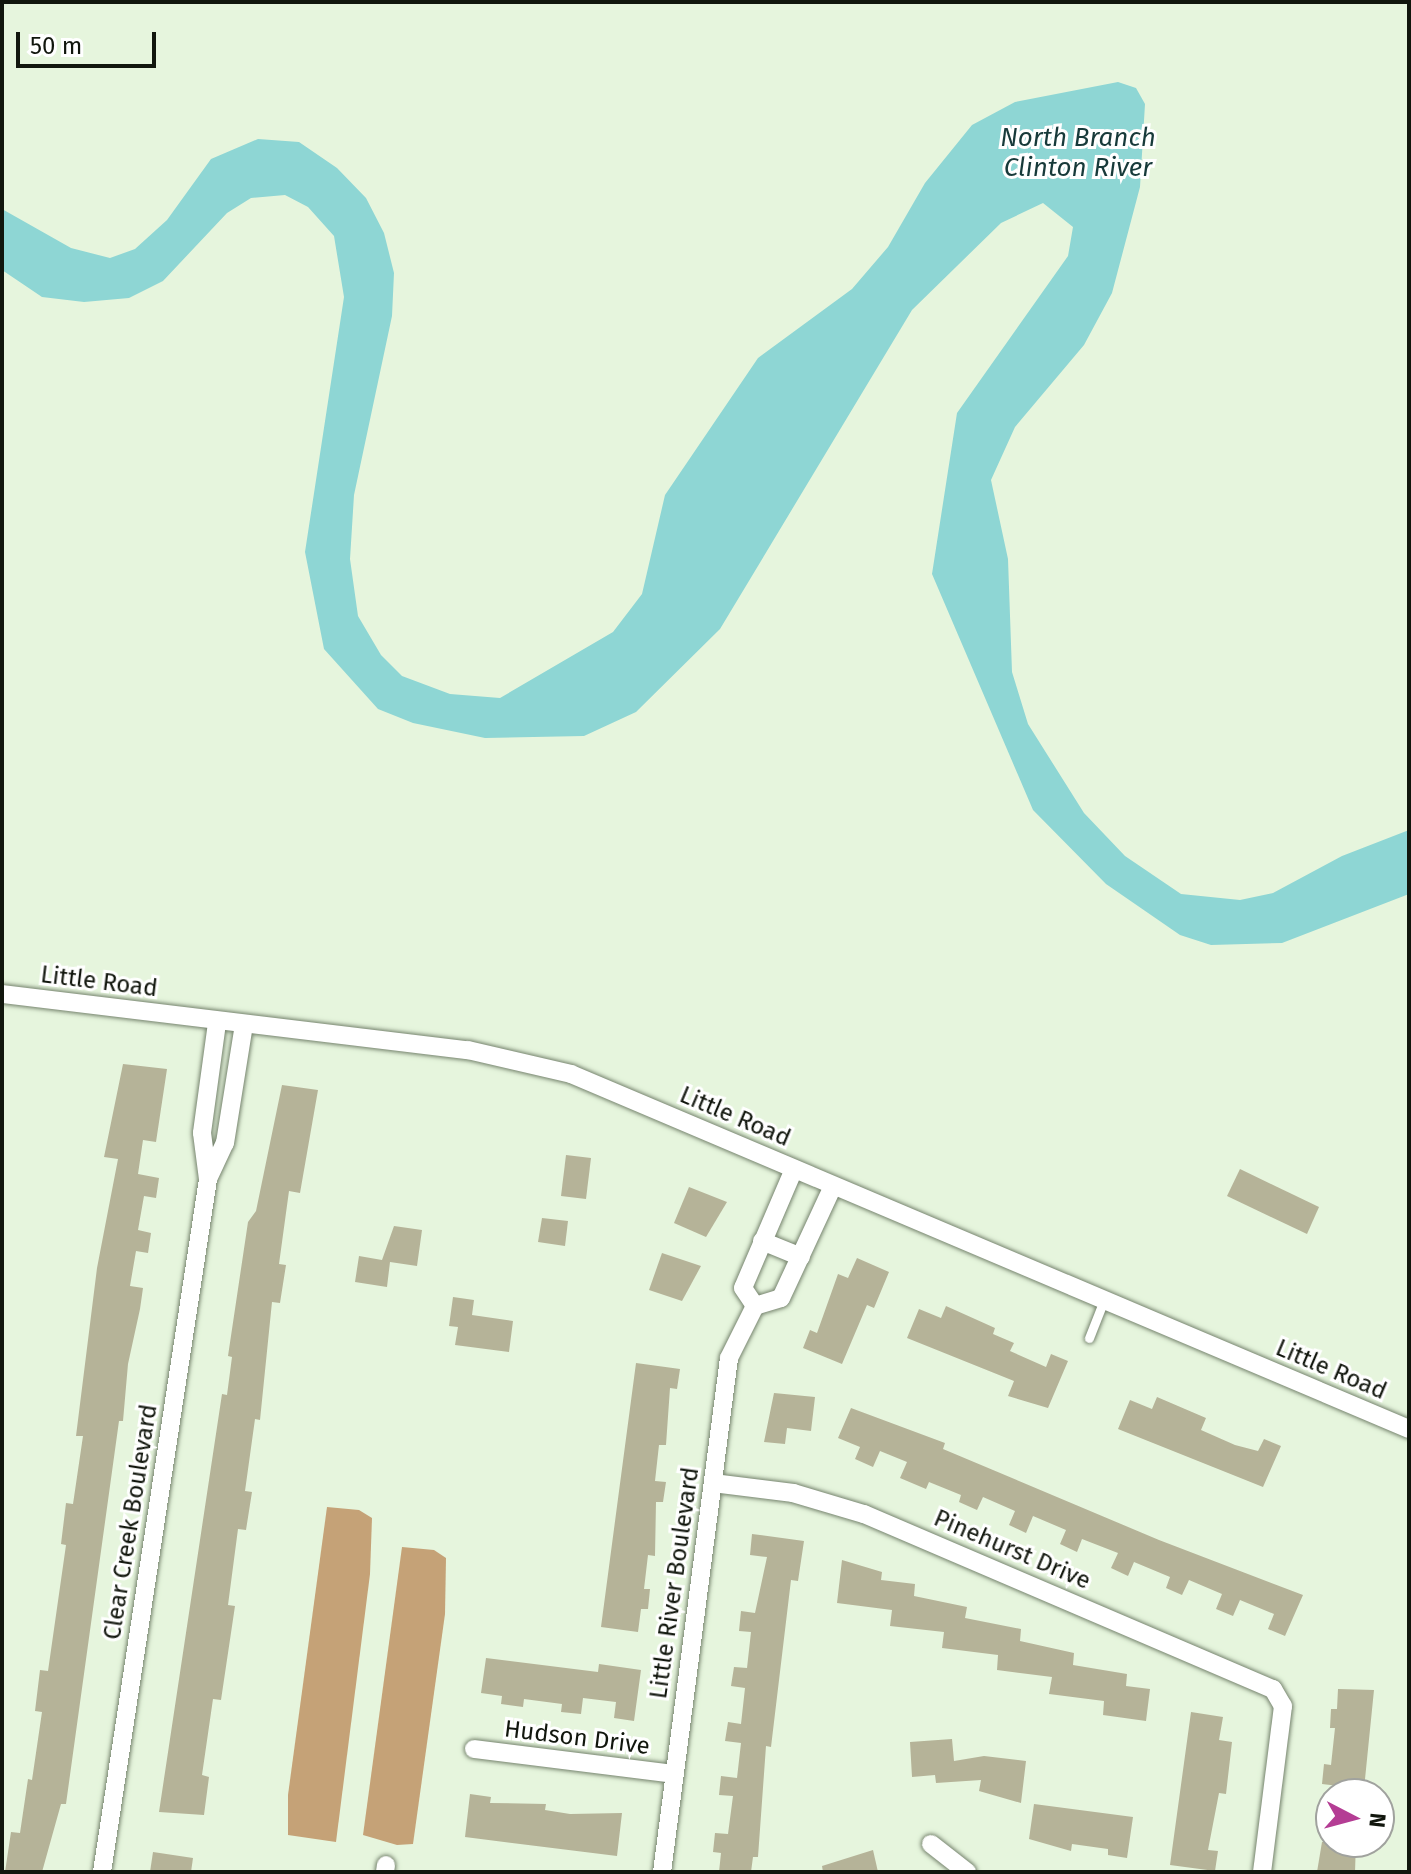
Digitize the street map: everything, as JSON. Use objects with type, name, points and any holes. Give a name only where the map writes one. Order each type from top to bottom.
[{"type":"street","name":"Little Road","points":[[2,994],[217,1023],[468,1050],[533,1063],[590,1081],[1409,1429]]},
{"type":"street","name":"Clear Creek Boulevard","points":[[208,1179],[201,1146],[217,1023]]},
{"type":"street","name":"Clear Creek Boulevard","points":[[102,1872],[208,1179],[225,1143],[244,1025]]},
{"type":"street","points":[[208,1092],[232,1095]]},
{"type":"street","points":[[794,1169],[743,1288],[755,1306],[781,1298],[833,1186]]},
{"type":"street","points":[[762,1241],[801,1257]]},
{"type":"street","name":"Little River Boulevard","points":[[662,1872],[729,1358],[755,1306]]},
{"type":"street","name":"Pinehurst Drive","points":[[713,1483],[793,1493],[864,1514],[1251,1677],[1280,1697],[1283,1706],[1262,1872]]},
{"type":"street","name":"Hudson Drive","points":[[474,1749],[674,1774]]},
{"type":"street","points":[[931,1844],[967,1872]]},
{"type":"lane","points":[[1089,1338],[1104,1300]]},
{"type":"shaded area","points":[[327,1507],[359,1510],[372,1518],[370,1574],[336,1842],[288,1835],[288,1795]]},
{"type":"shaded area","points":[[402,1547],[434,1550],[446,1558],[445,1614],[413,1844],[397,1845],[363,1835]]},
{"type":"water","name":"North Branch Clinton River","points":[[1118,82],[1136,88],[1145,104],[1140,187],[1112,293],[1084,345],[1015,427],[991,480],[1008,559],[1012,672],[1028,724],[1084,813],[1125,856],[1181,894],[1240,900],[1273,893],[1342,856],[1409,830],[1409,894],[1282,943],[1211,945],[1180,935],[1106,884],[1033,810],[932,574],[957,413],[1068,256],[1073,227],[1043,203],[1001,223],[912,310],[720,629],[636,712],[584,736],[485,738],[413,723],[378,709],[324,649],[305,552],[344,297],[334,236],[308,207],[285,195],[251,198],[227,213],[163,281],[129,298],[84,302],[42,297],[2,270],[2,209],[71,248],[110,258],[135,249],[167,220],[211,159],[258,139],[299,142],[337,168],[366,198],[384,233],[394,273],[392,316],[354,495],[350,559],[358,616],[381,655],[402,676],[450,694],[500,698],[613,632],[642,594],[665,495],[758,358],[852,289],[888,247],[925,183],[972,125],[1015,102]]},
{"type":"building","points":[[123,1064],[167,1069],[156,1142],[143,1140],[138,1174],[159,1178],[156,1198],[144,1196],[138,1230],[151,1233],[148,1253],[136,1251],[130,1286],[143,1288],[140,1309],[128,1364],[123,1421],[119,1421],[66,1804],[61,1804],[42,1872],[5,1872],[11,1832],[20,1833],[28,1779],[32,1780],[42,1712],[35,1711],[40,1670],[48,1671],[66,1545],[61,1544],[66,1503],[73,1504],[83,1436],[76,1436],[97,1268],[118,1159],[104,1157]]},
{"type":"building","points":[[282,1085],[318,1090],[300,1193],[289,1191],[279,1264],[286,1265],[280,1303],[272,1302],[260,1420],[255,1419],[245,1491],[252,1492],[246,1530],[238,1529],[228,1605],[235,1606],[221,1700],[213,1699],[202,1775],[209,1777],[204,1815],[159,1812],[222,1394],[227,1395],[232,1357],[228,1356],[248,1222],[256,1211]]},
{"type":"building","points":[[566,1155],[591,1158],[586,1199],[561,1196]]},
{"type":"building","points":[[1240,1169],[1319,1207],[1307,1234],[1227,1196]]},
{"type":"building","points":[[689,1187],[727,1202],[706,1237],[674,1223]]},
{"type":"building","points":[[542,1218],[568,1221],[565,1246],[538,1242]]},
{"type":"building","points":[[394,1226],[422,1230],[417,1266],[390,1262],[387,1287],[355,1282],[359,1256],[382,1260]]},
{"type":"building","points":[[662,1253],[701,1266],[682,1301],[649,1290]]},
{"type":"building","points":[[857,1258],[889,1272],[874,1308],[867,1305],[842,1364],[803,1348],[810,1330],[817,1333],[838,1274],[848,1278]]},
{"type":"building","points":[[453,1297],[474,1300],[472,1315],[513,1321],[509,1352],[455,1345],[458,1327],[449,1326]]},
{"type":"building","points":[[946,1306],[995,1328],[993,1334],[1014,1343],[1010,1351],[1046,1367],[1051,1354],[1068,1361],[1048,1408],[1008,1396],[1014,1381],[907,1338],[919,1309],[941,1318]]},
{"type":"building","points":[[636,1363],[680,1369],[677,1389],[670,1388],[666,1445],[659,1445],[655,1481],[666,1482],[663,1502],[656,1502],[655,1556],[648,1555],[644,1589],[650,1589],[648,1609],[641,1609],[638,1632],[601,1627]]},
{"type":"building","points":[[774,1393],[815,1397],[811,1431],[787,1428],[785,1444],[764,1442]]},
{"type":"building","points":[[1157,1397],[1206,1418],[1201,1430],[1235,1445],[1258,1451],[1264,1439],[1281,1446],[1263,1487],[1118,1429],[1130,1400],[1152,1409]]},
{"type":"building","points":[[851,1408],[945,1443],[943,1449],[1159,1540],[1303,1595],[1285,1636],[1268,1629],[1274,1614],[1240,1600],[1233,1616],[1216,1609],[1222,1594],[1189,1580],[1182,1595],[1166,1588],[1170,1577],[1134,1562],[1128,1576],[1111,1568],[1118,1553],[1082,1539],[1077,1552],[1060,1544],[1066,1530],[1033,1516],[1026,1533],[1009,1525],[1015,1511],[983,1497],[977,1510],[959,1502],[961,1495],[929,1482],[926,1489],[900,1478],[907,1462],[880,1451],[873,1467],[855,1459],[860,1447],[838,1438]]},
{"type":"building","points":[[752,1534],[804,1541],[798,1581],[791,1580],[771,1747],[766,1746],[758,1857],[753,1857],[751,1872],[719,1872],[721,1853],[713,1852],[715,1833],[728,1834],[733,1796],[719,1795],[721,1776],[737,1778],[741,1743],[725,1741],[728,1722],[741,1724],[745,1688],[731,1686],[734,1667],[747,1668],[751,1632],[739,1631],[741,1611],[755,1613],[767,1557],[750,1555]]},
{"type":"building","points":[[842,1560],[882,1572],[881,1580],[915,1584],[914,1596],[967,1607],[965,1618],[1021,1629],[1020,1641],[1074,1653],[1073,1665],[1127,1674],[1126,1686],[1150,1689],[1146,1721],[1103,1715],[1104,1701],[1049,1694],[1052,1677],[997,1670],[998,1655],[942,1648],[944,1632],[890,1626],[892,1610],[837,1603]]},
{"type":"building","points":[[486,1658],[598,1672],[599,1664],[641,1670],[634,1721],[614,1718],[616,1702],[583,1698],[581,1714],[561,1712],[562,1704],[524,1699],[523,1707],[501,1704],[502,1696],[481,1693]]},
{"type":"building","points":[[1338,1689],[1374,1690],[1365,1778],[1323,1778],[1324,1764],[1331,1765],[1335,1728],[1330,1728],[1331,1709],[1337,1709]]},
{"type":"building","points":[[1191,1712],[1223,1717],[1219,1740],[1232,1742],[1226,1794],[1219,1793],[1208,1850],[1218,1851],[1215,1871],[1170,1865]]},
{"type":"building","points":[[952,1739],[954,1761],[984,1756],[1026,1761],[1021,1803],[979,1791],[981,1780],[936,1783],[935,1775],[912,1777],[910,1742]]},
{"type":"building","points":[[470,1794],[491,1797],[490,1803],[546,1804],[545,1810],[570,1814],[622,1813],[617,1856],[465,1837]]},
{"type":"building","points":[[1034,1804],[1133,1817],[1127,1858],[1108,1855],[1108,1849],[1072,1844],[1071,1851],[1029,1839]]},
{"type":"building","points":[[873,1850],[878,1872],[823,1872],[822,1866]]},
{"type":"building","points":[[153,1852],[193,1858],[191,1872],[150,1872]]},
{"type":"building","points":[[1319,1858],[1355,1858],[1355,1872],[1317,1872]]}]
